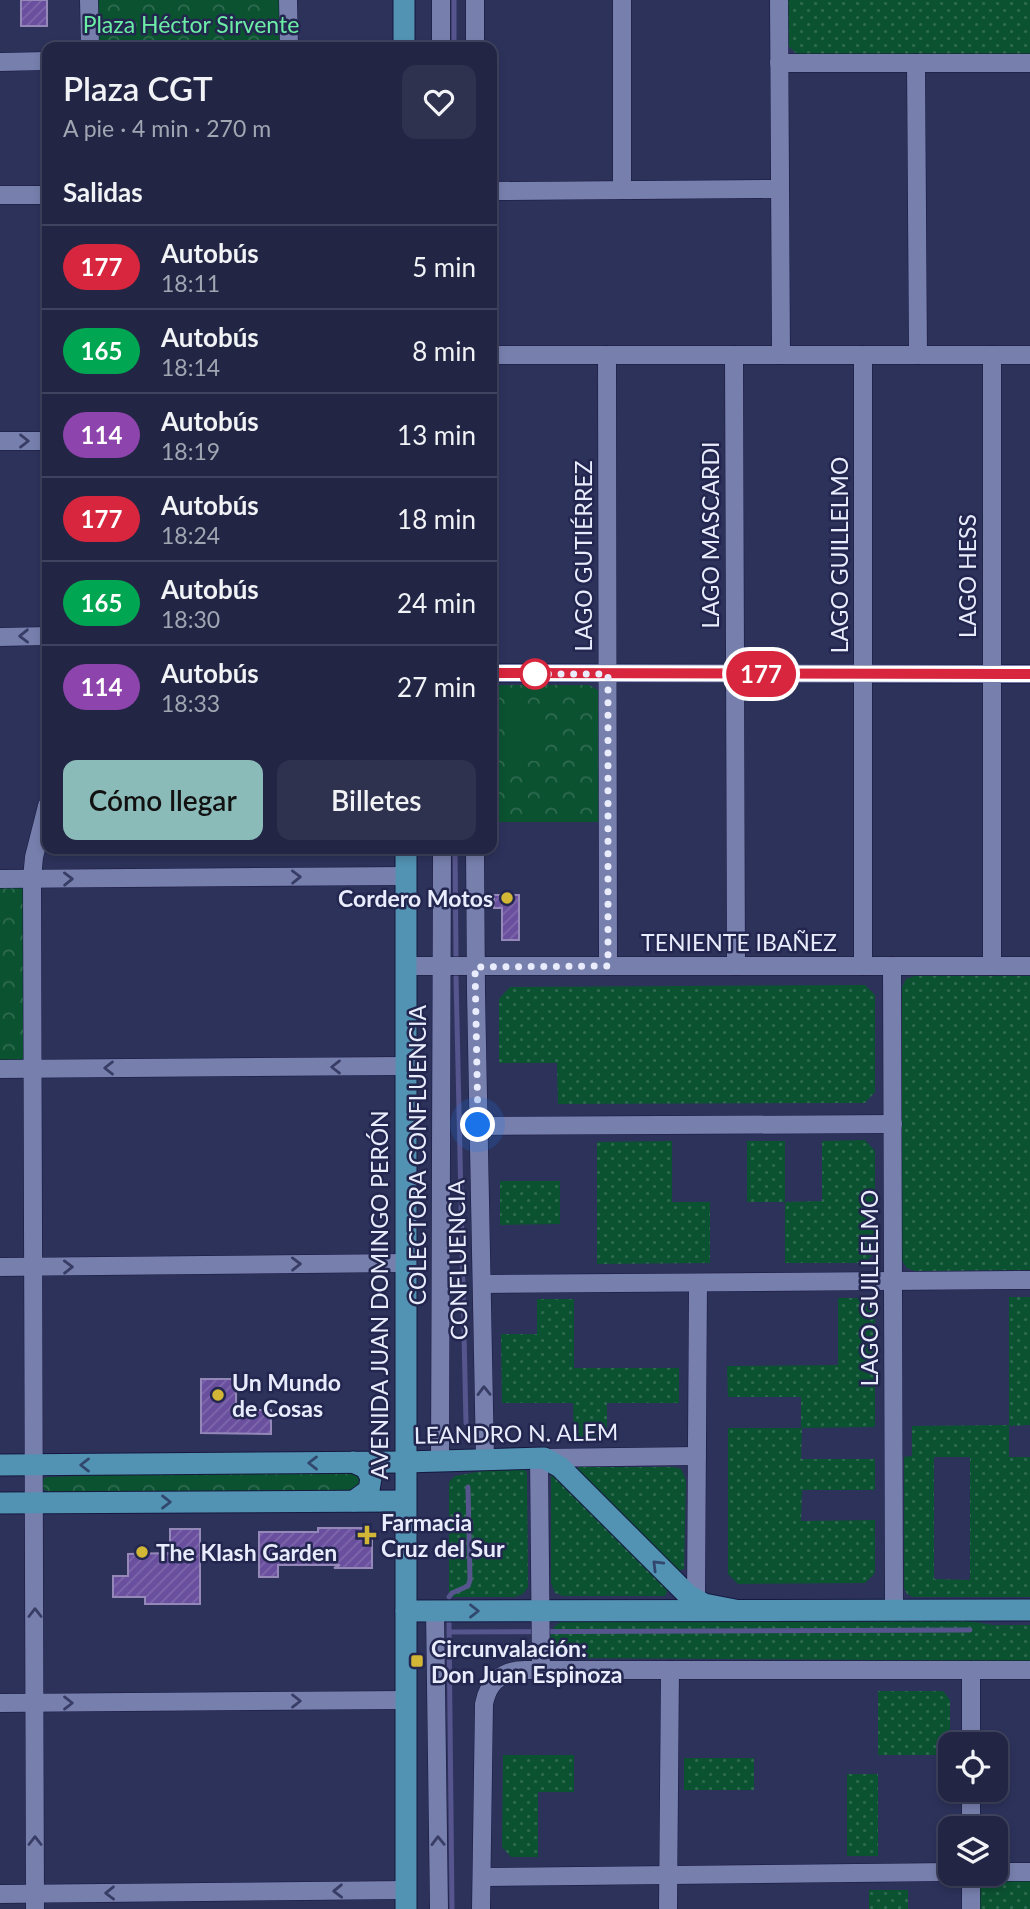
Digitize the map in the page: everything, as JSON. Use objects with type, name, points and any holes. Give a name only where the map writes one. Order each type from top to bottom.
[{"type":"main road","points":[[404,0],[404,42]]},
{"type":"main road","name":"AVENIDA JUAN DOMINGO PERÓN","points":[[406,854],[406,1900]]},
{"type":"main road","points":[[539,1458],[552,1461],[560,1467],[696,1600],[713,1607],[735,1611]]},
{"type":"main road","name":"LEANDRO N. ALEM","points":[[0,1465],[405,1462],[539,1458]]},
{"type":"main road","points":[[354,1462],[366,1468],[371,1478],[369,1490],[354,1501]]},
{"type":"main road","points":[[0,1503],[405,1501]]},
{"type":"main road","points":[[406,1611],[435,1611],[540,1625],[735,1611],[1030,1610]]},
{"type":"street","points":[[89,0],[90,42]]},
{"type":"street","points":[[288,0],[289,42]]},
{"type":"street","points":[[441,0],[441,42]]},
{"type":"street","points":[[475,0],[475,42]]},
{"type":"street","points":[[622,0],[622,190]]},
{"type":"street","points":[[779,0],[781,355]]},
{"type":"street","points":[[0,62],[42,61]]},
{"type":"street","points":[[779,63],[1030,63]]},
{"type":"street","points":[[916,63],[918,355]]},
{"type":"street","points":[[497,191],[780,190]]},
{"type":"street","points":[[0,195],[42,195]]},
{"type":"street","points":[[497,355],[1030,355]]},
{"type":"street","name":"LAGO GUTIÉRREZ","points":[[607,355],[608,966]]},
{"type":"street","name":"LAGO MASCARDI","points":[[734,355],[736,966]]},
{"type":"street","name":"LAGO GUILLELMO","points":[[863,355],[863,966]]},
{"type":"street","name":"LAGO HESS","points":[[992,355],[992,966]]},
{"type":"street","points":[[0,441],[42,441]]},
{"type":"street","points":[[0,637],[42,636]]},
{"type":"street","points":[[497,673],[1030,674]]},
{"type":"street","points":[[35,1901],[32,879],[42,826]]},
{"type":"street","name":"COLECTORA CONFLUENCIA","points":[[440,1461],[442,854]]},
{"type":"street","name":"CONFLUENCIA","points":[[475,854],[485,1460]]},
{"type":"street","points":[[0,879],[406,876]]},
{"type":"street","name":"TENIENTE IBAÑEZ","points":[[407,966],[1030,966]]},
{"type":"street","name":"LAGO GUILLELMO","points":[[892,966],[894,1610]]},
{"type":"street","points":[[0,1069],[405,1066]]},
{"type":"street","points":[[478,1125],[893,1124]]},
{"type":"street","points":[[0,1267],[405,1263]]},
{"type":"street","points":[[482,1284],[1030,1280]]},
{"type":"street","points":[[696,1600],[698,1283]]},
{"type":"street","name":"LEANDRO N. ALEM","points":[[539,1458],[697,1456]]},
{"type":"street","points":[[539,1458],[541,1670]]},
{"type":"street","points":[[435,1611],[439,1909]]},
{"type":"street","points":[[668,1909],[670,1670]]},
{"type":"street","points":[[971,1670],[971,1732]]},
{"type":"street","points":[[484,1905],[482,1877],[485,1697],[495,1680],[511,1671],[1030,1670]]},
{"type":"street","points":[[0,1703],[406,1700]]},
{"type":"street","points":[[482,1877],[938,1872]]},
{"type":"street","points":[[1008,1872],[1030,1872]]},
{"type":"street","points":[[971,1886],[971,1909]]},
{"type":"street","points":[[0,1894],[35,1901],[406,1900]]},
{"type":"green space","name":"Plaza Héctor Sirvente","points":[[97,0],[284,0],[284,42],[97,42]]},
{"type":"green space","points":[[787,0],[1030,0],[1030,54],[797,54],[787,45]]},
{"type":"green space","points":[[497,685],[589,685],[598,690],[601,822],[497,822]]},
{"type":"green space","points":[[507,713],[544,713],[544,761],[507,761]]},
{"type":"green space","points":[[0,887],[32,887],[33,1068],[0,1068]]},
{"type":"green space","points":[[914,976],[1030,976],[1030,1270],[915,1271],[907,1268],[902,1261],[902,987],[906,979]]},
{"type":"green space","points":[[865,985],[875,995],[875,1092],[865,1103],[558,1104],[557,1063],[499,1063],[499,999],[510,987]]},
{"type":"green space","points":[[865,1140],[875,1151],[875,1251],[866,1263],[785,1263],[785,1202],[822,1201],[822,1141]]},
{"type":"green space","points":[[672,1141],[672,1202],[710,1202],[710,1263],[597,1264],[597,1142]]},
{"type":"green space","points":[[747,1141],[785,1141],[785,1202],[747,1202]]},
{"type":"green space","points":[[500,1181],[560,1181],[560,1224],[500,1225]]},
{"type":"green space","points":[[1009,1297],[1030,1297],[1030,1425],[1009,1426],[1009,1457],[1030,1457],[1030,1597],[913,1597],[907,1594],[904,1588],[904,1457],[912,1456],[912,1426],[1009,1425]],"holes":[[[934,1457],[970,1457],[970,1580],[934,1579]]]},
{"type":"green space","points":[[838,1298],[866,1298],[875,1308],[875,1427],[802,1428],[801,1459],[875,1459],[875,1490],[802,1490],[801,1521],[875,1520],[875,1573],[865,1583],[738,1584],[728,1574],[728,1428],[801,1428],[801,1397],[728,1397],[727,1366],[838,1365]]},
{"type":"green space","points":[[537,1299],[574,1299],[574,1368],[679,1368],[679,1403],[607,1403],[607,1438],[574,1438],[573,1403],[502,1403],[501,1334],[537,1334]]},
{"type":"green space","points":[[505,1467],[525,1469],[527,1474],[528,1587],[523,1594],[515,1597],[449,1597],[449,1482],[455,1476]]},
{"type":"green space","points":[[579,1467],[681,1469],[686,1480],[684,1569],[678,1571],[577,1470]]},
{"type":"green space","points":[[97,1472],[356,1473],[361,1483],[349,1492],[51,1492],[44,1490],[42,1486],[43,1479],[47,1477],[80,1476]]},
{"type":"green space","points":[[554,1474],[668,1590],[665,1596],[563,1596],[555,1593],[551,1583],[551,1476]]},
{"type":"green space","points":[[956,1619],[993,1625],[1030,1625],[1030,1661],[563,1658],[556,1656],[550,1641],[552,1631],[564,1621]]},
{"type":"green space","points":[[878,1691],[943,1691],[950,1700],[950,1732],[938,1732],[938,1755],[878,1755]]},
{"type":"green space","points":[[503,1755],[574,1755],[574,1792],[538,1792],[538,1857],[511,1857],[502,1847]]},
{"type":"green space","points":[[684,1758],[754,1758],[754,1790],[684,1790]]},
{"type":"green space","points":[[847,1774],[878,1774],[878,1856],[847,1856]]},
{"type":"green space","points":[[1008,1880],[1030,1880],[1030,1909],[978,1909],[980,1888],[1008,1886]]},
{"type":"green space","points":[[869,1890],[908,1890],[908,1909],[869,1909]]},
{"type":"building","points":[[21,0],[47,0],[47,26],[21,26]]},
{"type":"building","points":[[494,895],[519,895],[519,940],[502,940],[502,908],[494,908]]},
{"type":"building","name":"Un Mundo de Cosas","points":[[201,1379],[236,1379],[236,1410],[271,1410],[271,1434],[201,1433]]},
{"type":"building","points":[[318,1528],[368,1528],[372,1533],[372,1568],[278,1565],[278,1577],[259,1577],[259,1532],[318,1532]]},
{"type":"building","points":[[170,1529],[200,1529],[200,1604],[145,1604],[145,1597],[113,1597],[113,1576],[128,1576],[128,1554],[170,1553]]},
{"type":"waterway","points":[[454,0],[454,42]]},
{"type":"waterway","points":[[455,854],[456,956]]},
{"type":"waterway","points":[[456,977],[466,1423]]},
{"type":"waterway","points":[[449,1597],[468,1586],[470,1580],[468,1487]]},
{"type":"waterway","points":[[449,1623],[452,1909]]},
{"type":"waterway","points":[[449,1632],[970,1630]]},
{"type":"bus line","name":"177","points":[[497,673],[1030,674]]},
{"type":"place","name":"Cordero Motos","points":[[507,898]]},
{"type":"place","name":"Un Mundo de Cosas","points":[[218,1395]]},
{"type":"place","name":"Farmacia Cruz del Sur","points":[[367,1535]]},
{"type":"place","name":"The Klash Garden","points":[[142,1552]]},
{"type":"place","name":"Circunvalación: Don Juan Espinoza","points":[[417,1661]]},
{"type":"route","points":[[478,1125],[475,967],[608,966],[608,674],[535,674]]}]
